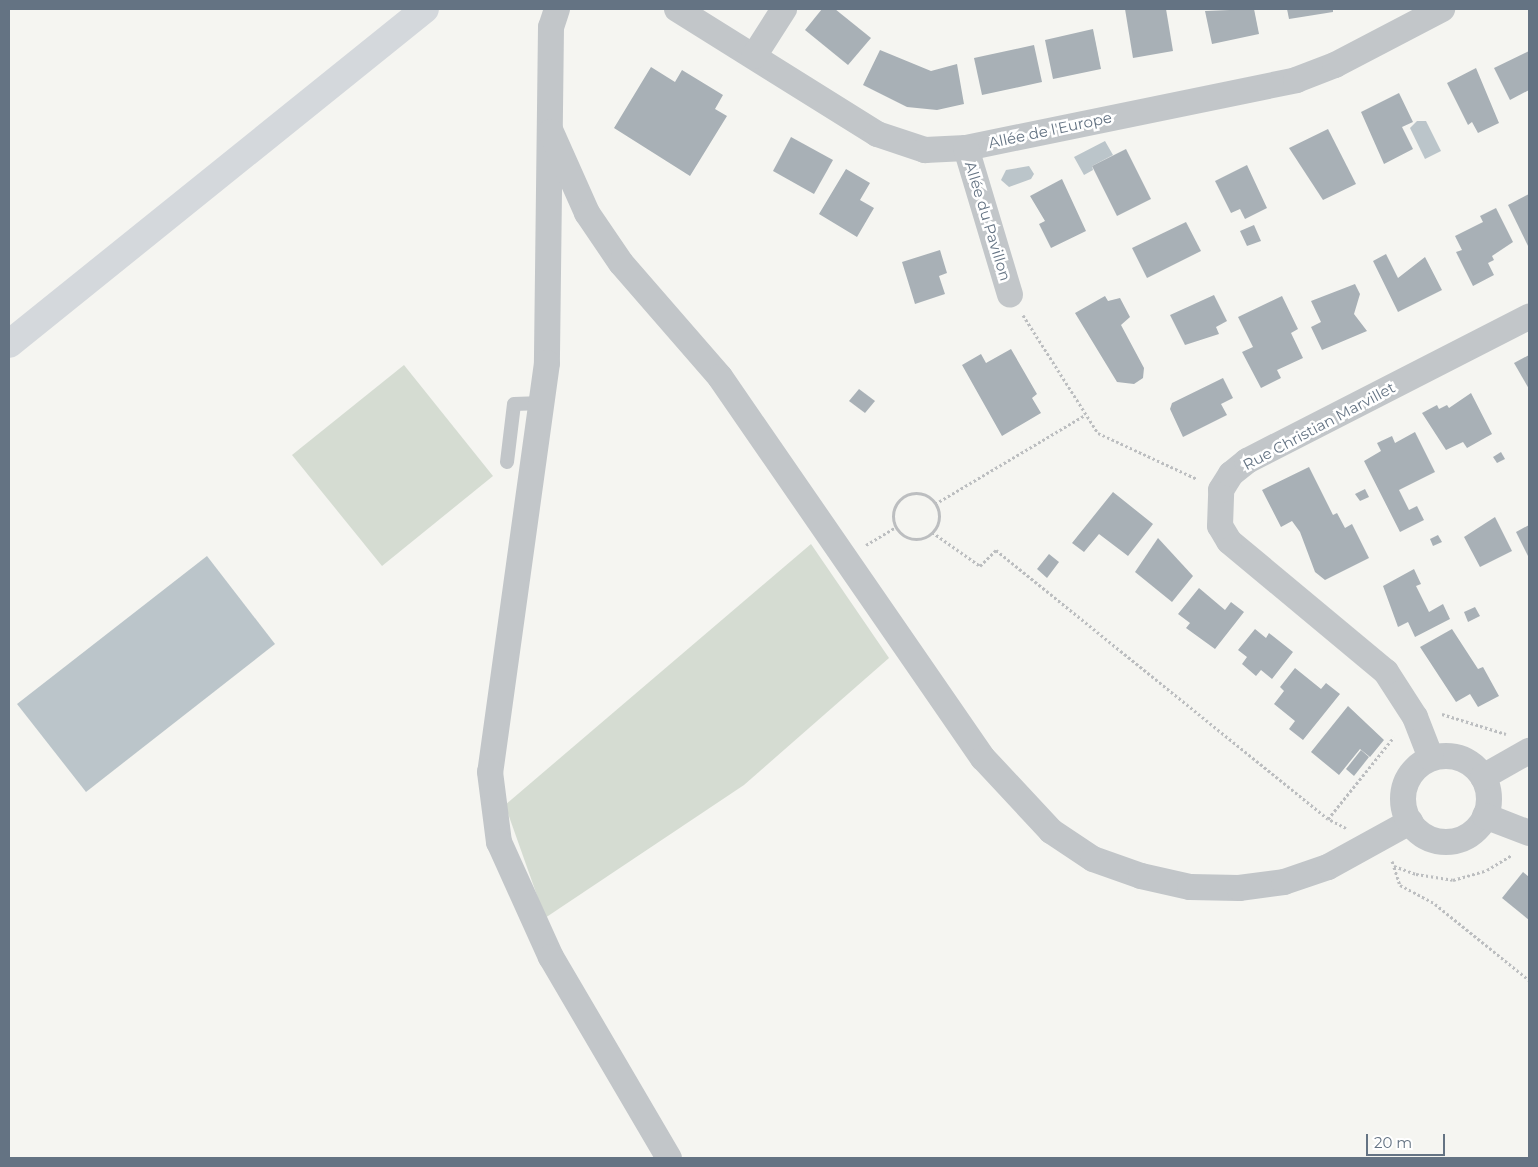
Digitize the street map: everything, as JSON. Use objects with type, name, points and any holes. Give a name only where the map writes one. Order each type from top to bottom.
[{"type":"main road","points":[[9,344],[425,9]]},
{"type":"street","points":[[557,9],[551,27],[550,282],[542,403],[490,772],[499,842],[551,958],[669,1158]]},
{"type":"street","name":"Allée de l'Europe","points":[[677,9],[901,145],[925,150],[966,148],[1296,80],[1335,65],[1442,9]]},
{"type":"street","points":[[754,56],[784,9]]},
{"type":"street","points":[[551,132],[587,213],[621,263],[720,377],[844,558],[1008,790],[1051,831],[1093,859],[1141,876],[1190,887],[1239,888],[1284,882],[1328,867],[1410,822]]},
{"type":"street","name":"Allée du Pavillon","points":[[966,148],[1010,295]]},
{"type":"street","name":"Rue Christian Marvillet","points":[[1221,490],[1230,474],[1247,461],[1529,318]]},
{"type":"street","points":[[1221,490],[1218,509],[1229,541],[1386,672],[1415,717],[1431,758]]},
{"type":"street","points":[[1483,777],[1529,751]]},
{"type":"street","points":[[1431,758],[1461,758],[1483,777],[1488,791],[1485,816],[1474,832],[1449,842],[1423,836],[1410,822],[1402,801],[1404,787],[1410,774],[1431,758]]},
{"type":"street","points":[[1485,816],[1529,833]]},
{"type":"lane","points":[[507,462],[514,404],[542,403]]},
{"type":"path","points":[[1010,295],[1098,433],[1221,490]]},
{"type":"path","points":[[936,504],[1085,415]]},
{"type":"path","points":[[921,494],[936,504],[939,515],[932,532],[924,538],[909,538],[896,528],[895,506],[906,496],[921,494]]},
{"type":"path","points":[[844,558],[896,528]]},
{"type":"path","points":[[932,532],[980,566],[996,550],[1328,819]]},
{"type":"path","points":[[1394,866],[1400,885],[1435,904],[1529,980]]},
{"type":"shaded area","points":[[1417,121],[1426,121],[1441,151],[1425,159],[1410,128]]},
{"type":"shaded area","points":[[1105,141],[1113,155],[1092,166],[1093,170],[1084,175],[1074,157]]},
{"type":"shaded area","points":[[1029,166],[1034,174],[1031,179],[1009,187],[1001,180],[1006,170]]},
{"type":"shaded area","points":[[404,365],[493,476],[382,566],[292,455]]},
{"type":"shaded area","points":[[811,544],[889,658],[744,785],[545,918],[505,805]]},
{"type":"shaded area","points":[[207,556],[275,644],[86,792],[17,704]]},
{"type":"building","points":[[822,9],[835,9],[871,38],[848,65],[805,30]]},
{"type":"building","points":[[1125,9],[1166,9],[1173,51],[1133,58]]},
{"type":"building","points":[[1254,9],[1259,34],[1212,44],[1205,11]]},
{"type":"building","points":[[1287,9],[1333,9],[1333,12],[1289,19]]},
{"type":"building","points":[[1093,29],[1101,69],[1053,79],[1045,40]]},
{"type":"building","points":[[1034,45],[1042,82],[982,95],[974,58]]},
{"type":"building","points":[[880,50],[931,71],[957,64],[964,104],[937,110],[907,107],[863,85]]},
{"type":"building","points":[[1529,51],[1529,90],[1510,100],[1494,68]]},
{"type":"building","points":[[651,67],[675,82],[682,70],[723,95],[715,109],[727,116],[690,176],[614,128]]},
{"type":"building","points":[[1476,68],[1499,123],[1478,133],[1472,122],[1468,125],[1447,83]]},
{"type":"building","points":[[1399,93],[1413,122],[1402,127],[1413,149],[1384,164],[1361,112]]},
{"type":"building","points":[[1328,129],[1356,184],[1323,200],[1289,148]]},
{"type":"building","points":[[791,137],[833,160],[814,194],[773,171]]},
{"type":"building","points":[[1126,149],[1151,199],[1117,216],[1092,166]]},
{"type":"building","points":[[1247,165],[1267,208],[1245,219],[1240,209],[1231,213],[1215,181]]},
{"type":"building","points":[[846,169],[870,183],[860,200],[874,208],[857,237],[819,214]]},
{"type":"building","points":[[1062,179],[1086,231],[1051,248],[1039,224],[1045,221],[1030,196]]},
{"type":"building","points":[[1529,194],[1529,248],[1508,205]]},
{"type":"building","points":[[1496,208],[1513,242],[1492,256],[1494,260],[1488,263],[1494,275],[1473,286],[1456,252],[1462,250],[1455,236],[1483,222],[1480,216]]},
{"type":"building","points":[[1186,222],[1201,251],[1147,278],[1132,248]]},
{"type":"building","points":[[1254,225],[1261,241],[1247,246],[1240,231]]},
{"type":"building","points":[[940,250],[947,273],[939,276],[945,294],[915,304],[902,262]]},
{"type":"building","points":[[1386,254],[1398,278],[1425,257],[1442,290],[1398,312],[1373,261]]},
{"type":"building","points":[[1355,284],[1360,294],[1354,314],[1367,331],[1322,350],[1311,327],[1321,322],[1311,301]]},
{"type":"building","points":[[1214,295],[1227,321],[1216,327],[1219,334],[1185,345],[1170,315]]},
{"type":"building","points":[[1105,296],[1108,301],[1120,298],[1130,317],[1121,325],[1144,368],[1143,378],[1134,384],[1117,382],[1075,313]]},
{"type":"building","points":[[1282,296],[1298,329],[1291,333],[1303,358],[1277,370],[1281,378],[1261,388],[1242,352],[1253,347],[1238,317]]},
{"type":"building","points":[[1011,349],[1037,394],[1032,398],[1041,413],[1002,436],[962,365],[981,354],[986,363]]},
{"type":"building","points":[[1529,355],[1529,389],[1514,363]]},
{"type":"building","points":[[1223,378],[1233,398],[1221,404],[1227,415],[1183,437],[1170,409],[1172,403]]},
{"type":"building","points":[[859,389],[875,401],[865,413],[849,401]]},
{"type":"building","points":[[1471,393],[1492,434],[1467,448],[1463,442],[1446,450],[1422,413],[1437,405],[1439,409],[1447,405],[1449,408]]},
{"type":"building","points":[[1415,432],[1435,472],[1399,490],[1409,510],[1417,506],[1424,520],[1400,532],[1364,461],[1381,451],[1377,443],[1392,436],[1395,443]]},
{"type":"building","points":[[1501,452],[1505,459],[1497,463],[1493,457]]},
{"type":"building","points":[[1309,467],[1333,515],[1337,513],[1345,528],[1352,524],[1369,558],[1325,580],[1315,572],[1300,532],[1292,521],[1281,527],[1262,490]]},
{"type":"building","points":[[1365,489],[1369,497],[1360,501],[1355,494]]},
{"type":"building","points":[[1113,492],[1153,524],[1128,556],[1099,534],[1084,552],[1072,543]]},
{"type":"building","points":[[1495,517],[1512,551],[1480,567],[1464,537]]},
{"type":"building","points":[[1529,525],[1529,558],[1516,532]]},
{"type":"building","points":[[1438,535],[1442,542],[1433,546],[1430,539]]},
{"type":"building","points":[[1158,538],[1193,576],[1172,602],[1135,572]]},
{"type":"building","points":[[1049,554],[1059,562],[1047,578],[1037,569]]},
{"type":"building","points":[[1414,569],[1421,584],[1416,586],[1429,612],[1443,604],[1450,619],[1415,637],[1408,622],[1398,627],[1383,586]]},
{"type":"building","points":[[1199,588],[1225,610],[1231,602],[1244,612],[1215,649],[1186,628],[1190,623],[1178,614]]},
{"type":"building","points":[[1475,607],[1480,616],[1468,622],[1464,612]]},
{"type":"building","points":[[1255,629],[1266,638],[1269,633],[1293,652],[1272,679],[1261,670],[1256,676],[1242,664],[1247,657],[1238,650]]},
{"type":"building","points":[[1452,629],[1478,669],[1483,667],[1499,696],[1478,707],[1470,694],[1456,702],[1420,647]]},
{"type":"building","points":[[1295,668],[1321,689],[1326,683],[1340,694],[1303,740],[1289,729],[1295,721],[1274,704],[1284,691],[1280,687]]},
{"type":"building","points":[[1348,706],[1384,740],[1370,757],[1360,749],[1339,775],[1311,752]]},
{"type":"building","points":[[1361,750],[1369,757],[1354,776],[1346,769]]},
{"type":"building","points":[[1523,872],[1529,877],[1529,920],[1502,898]]}]
